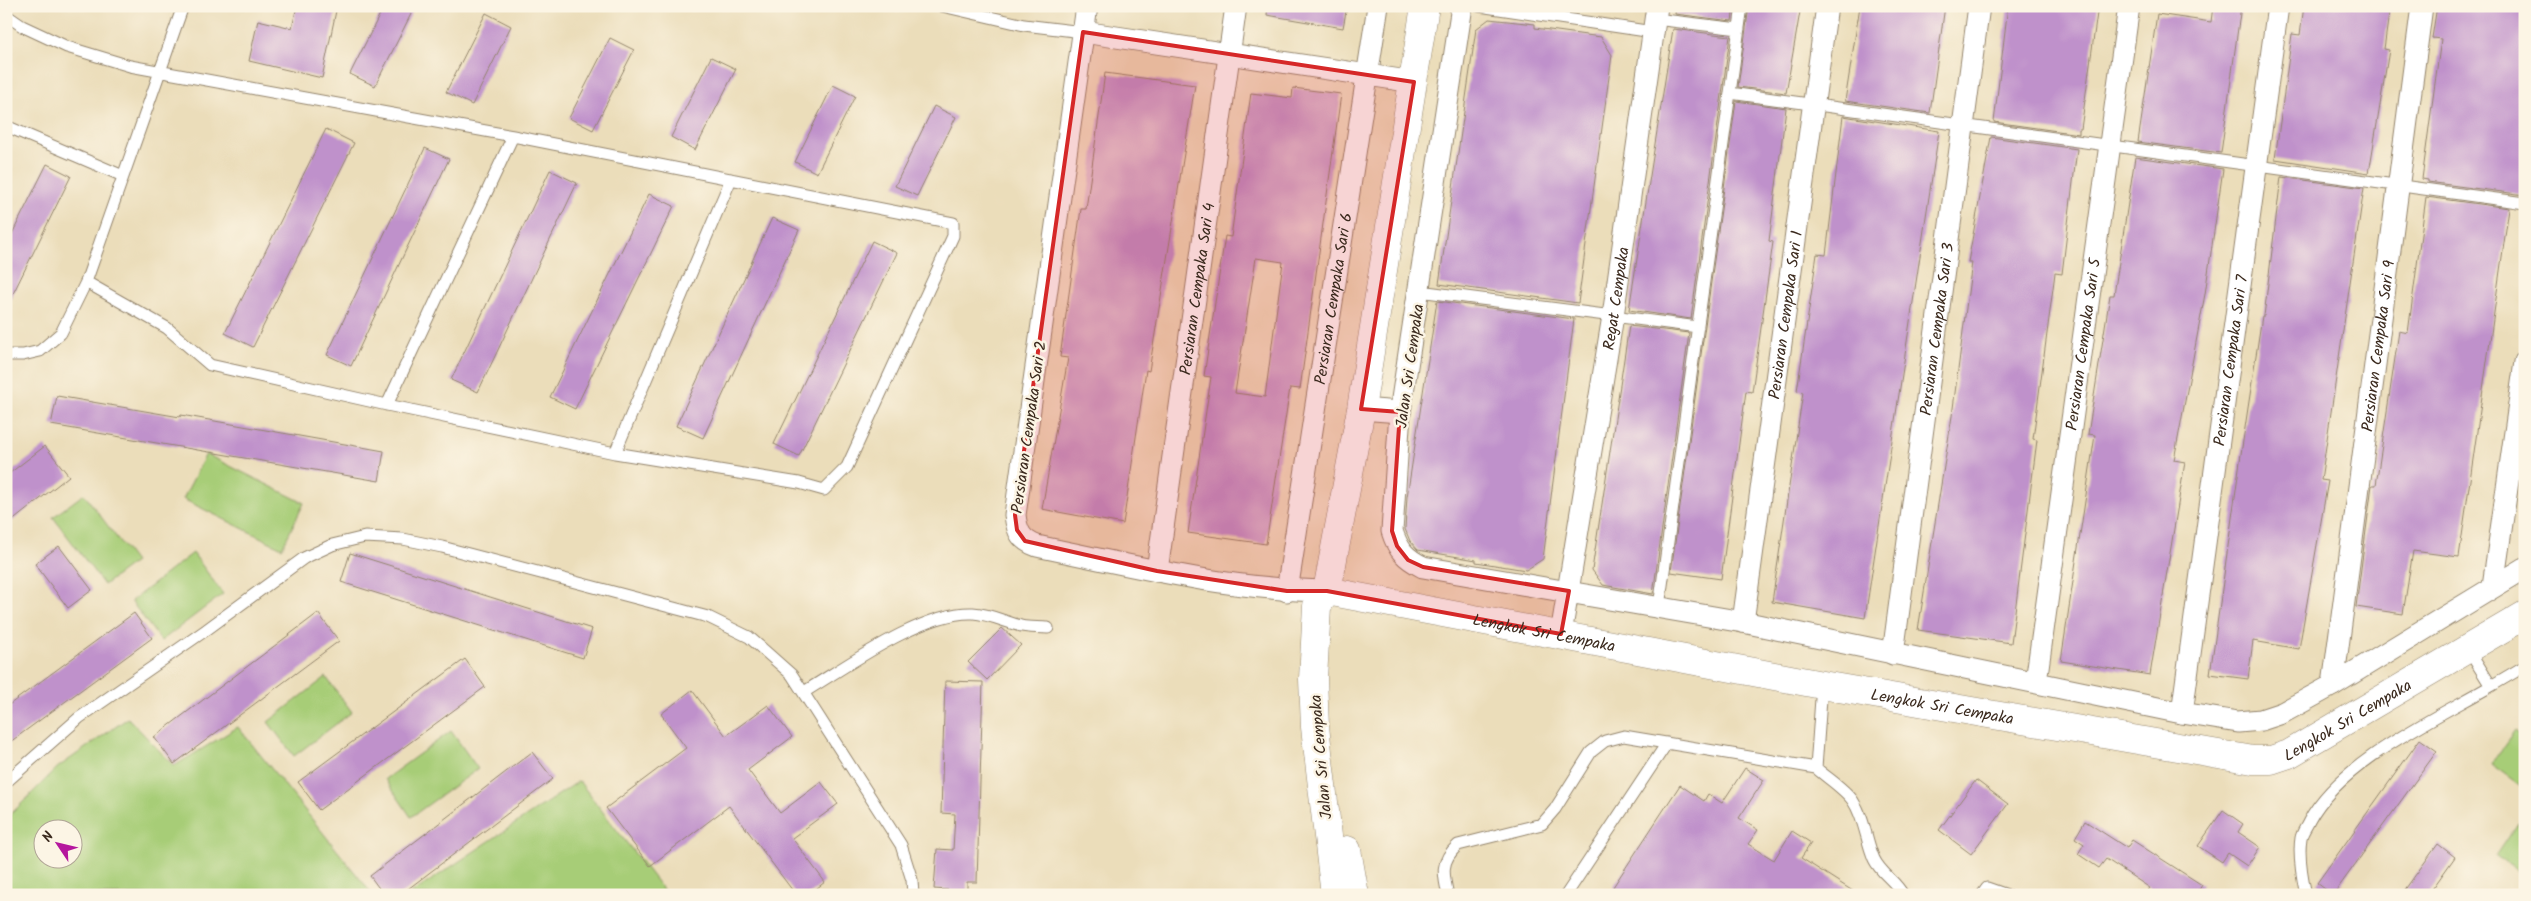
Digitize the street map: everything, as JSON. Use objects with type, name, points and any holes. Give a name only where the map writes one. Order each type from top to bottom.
[{"type":"street","name":"Persiaran Cempaka Sari 2","points":[[1088,6],[1015,516],[1017,530],[1025,541],[1037,546],[1157,570],[1287,591],[1327,591]]},
{"type":"street","name":"Persiaran Cempaka Sari 4","points":[[1157,570],[1236,6]]},
{"type":"street","name":"Persiaran Cempaka Sari 6","points":[[1287,591],[1378,6]]},
{"type":"street","name":"Jalan Sri Cempaka","points":[[1340,894],[1340,812],[1328,668],[1332,603],[1327,591],[1361,409],[1425,6]]},
{"type":"street","points":[[1445,6],[1452,13],[1458,29]]},
{"type":"street","name":"Jalan Sri Cempaka","points":[[1462,6],[1400,412],[1392,531],[1397,546],[1408,560],[1423,566],[1569,591]]},
{"type":"street","name":"Persiaran Cempaka Sari 1","points":[[1742,622],[1827,6]]},
{"type":"street","name":"Persiaran Cempaka Sari 3","points":[[1893,654],[1979,6]]},
{"type":"street","name":"Persiaran Cempaka Sari 5","points":[[2036,682],[2129,6]]},
{"type":"street","name":"Persiaran Cempaka Sari 7","points":[[2182,713],[2278,6]]},
{"type":"street","name":"Persiaran Cempaka Sari 9","points":[[2333,685],[2422,6]]},
{"type":"street","name":"Regat Cempaka","points":[[1561,634],[1613,316],[1655,19]]},
{"type":"street","points":[[1084,32],[1229,52],[1414,82]]},
{"type":"street","points":[[2493,586],[2525,362]]},
{"type":"street","points":[[1361,409],[1400,412]]},
{"type":"street","points":[[1569,591],[1742,622],[2182,713],[2238,722],[2261,720],[2282,713],[2333,685],[2525,568]]},
{"type":"street","name":"Lengkok Sri Cempaka","points":[[1327,591],[1822,685],[2253,760],[2271,760],[2289,754],[2525,615]]},
{"type":"lane","points":[[6,355],[23,355],[40,351],[61,334],[86,282],[183,6]]},
{"type":"lane","points":[[942,6],[1024,25],[1084,32]]},
{"type":"lane","points":[[1479,6],[1655,19],[1739,29]]},
{"type":"lane","points":[[1659,607],[1742,6]]},
{"type":"lane","points":[[6,15],[22,26],[67,46],[130,66],[513,136],[953,223],[953,236],[847,467],[824,490],[799,483],[615,453],[387,405],[210,365],[167,328],[86,282]]},
{"type":"lane","points":[[1730,94],[2525,203]]},
{"type":"lane","points":[[6,126],[123,176]]},
{"type":"lane","points":[[387,405],[513,136]]},
{"type":"lane","points":[[615,453],[731,179]]},
{"type":"lane","points":[[1419,291],[1698,327]]},
{"type":"lane","points":[[6,782],[79,718],[206,630],[304,558],[332,546],[365,537],[403,539],[442,547],[708,617],[749,637],[792,675],[804,692],[901,845],[912,880],[913,895]]},
{"type":"lane","points":[[804,692],[913,627],[941,616],[972,613],[999,618],[1022,626],[1048,628]]},
{"type":"lane","points":[[2468,647],[2491,686]]},
{"type":"lane","points":[[2306,895],[2301,872],[2301,836],[2316,809],[2339,782],[2368,758],[2525,666]]},
{"type":"lane","points":[[1816,768],[1822,685]]},
{"type":"lane","points":[[1448,895],[1442,871],[1451,852],[1458,845],[1542,824],[1555,809],[1591,752],[1605,741],[1624,736],[1816,768],[1853,800],[1868,836],[1874,859],[1884,874],[1900,889],[1903,895]]},
{"type":"lane","points":[[1566,895],[1667,743]]},
{"type":"lane","points":[[1982,895],[1987,888],[2007,895]]},
{"type":"highlighted area","points":[[1083,32],[1414,82],[1361,409],[1400,412],[1392,531],[1397,546],[1408,560],[1423,567],[1569,591],[1561,634],[1327,591],[1287,591],[1157,571],[1025,541],[1017,530],[1015,515]]},
{"type":"green space","points":[[206,454],[304,503],[282,548],[183,499]]},
{"type":"green space","points":[[84,494],[135,562],[104,585],[53,517]]},
{"type":"green space","points":[[193,553],[223,594],[161,641],[131,601]]},
{"type":"green space","points":[[326,677],[352,712],[294,756],[268,722]]},
{"type":"green space","points":[[128,718],[174,766],[238,727],[373,895],[6,895],[6,819],[57,768]]},
{"type":"green space","points":[[451,731],[478,769],[411,817],[385,779]]},
{"type":"green space","points":[[2515,731],[2525,738],[2525,789],[2491,764]]},
{"type":"green space","points":[[579,781],[667,895],[409,895]]},
{"type":"green space","points":[[2525,813],[2525,876],[2496,856]]},
{"type":"building","points":[[297,6],[337,6],[322,78],[249,61],[258,20],[292,28]]},
{"type":"building","points":[[384,6],[415,6],[375,86],[350,74]]},
{"type":"building","points":[[1268,6],[1347,6],[1343,28],[1267,15]]},
{"type":"building","points":[[1676,6],[1734,6],[1732,21],[1675,14]]},
{"type":"building","points":[[1749,6],[1801,6],[1786,93],[1738,87]]},
{"type":"building","points":[[1860,6],[1945,6],[1930,113],[1845,101]]},
{"type":"building","points":[[2008,6],[2098,6],[2079,134],[1994,122]]},
{"type":"building","points":[[2213,6],[2241,6],[2221,153],[2138,142],[2157,14],[2211,22]]},
{"type":"building","points":[[2304,6],[2390,6],[2384,49],[2389,50],[2369,173],[2275,159],[2292,34],[2300,35]]},
{"type":"building","points":[[2437,6],[2525,6],[2525,195],[2428,182],[2428,180],[2422,179],[2441,39],[2432,38]]},
{"type":"building","points":[[486,13],[511,26],[472,105],[446,92]]},
{"type":"building","points":[[1489,19],[1535,24],[1535,28],[1601,37],[1612,55],[1578,303],[1439,284],[1476,29]]},
{"type":"building","points":[[1673,29],[1730,36],[1691,319],[1629,310]]},
{"type":"building","points":[[610,38],[634,50],[593,130],[569,118]]},
{"type":"building","points":[[711,57],[736,69],[695,150],[671,137]]},
{"type":"building","points":[[1105,73],[1195,85],[1149,371],[1146,370],[1123,524],[1042,509],[1068,358],[1060,357],[1081,209],[1086,209]]},
{"type":"building","points":[[833,85],[855,96],[817,173],[795,162]]},
{"type":"building","points":[[1293,88],[1341,94],[1300,389],[1290,388],[1266,544],[1188,533],[1211,377],[1204,376],[1225,236],[1231,237],[1251,93],[1292,98]],"holes":[[[1256,258],[1283,262],[1265,397],[1235,393]]]},
{"type":"building","points":[[1736,101],[1786,108],[1769,241],[1773,242],[1752,392],[1746,391],[1721,579],[1671,572]]},
{"type":"building","points":[[934,106],[956,117],[917,196],[895,186]]},
{"type":"building","points":[[1843,116],[1939,131],[1865,618],[1772,602],[1803,392],[1797,391],[1817,254],[1826,255]]},
{"type":"building","points":[[326,129],[354,143],[253,347],[225,333]]},
{"type":"building","points":[[1991,137],[2077,149],[2062,274],[2055,273],[2033,439],[2037,440],[2011,643],[1918,630],[1952,416],[1972,262],[1968,262]]},
{"type":"building","points":[[425,148],[449,159],[351,366],[327,355]]},
{"type":"building","points":[[2135,157],[2223,169],[2205,294],[2174,460],[2185,462],[2150,675],[2061,661],[2095,435],[2088,434],[2110,295],[2114,295]]},
{"type":"building","points":[[47,164],[71,176],[6,308],[6,246]]},
{"type":"building","points":[[550,170],[577,183],[478,392],[451,380]]},
{"type":"building","points":[[2281,177],[2364,188],[2321,480],[2328,481],[2299,649],[2253,641],[2248,679],[2210,674],[2241,454],[2262,316],[2264,316]]},
{"type":"building","points":[[649,194],[674,206],[575,409],[550,397]]},
{"type":"building","points":[[2426,197],[2509,208],[2459,557],[2413,551],[2403,614],[2356,607],[2372,485],[2376,485],[2399,331],[2408,333]]},
{"type":"building","points":[[772,218],[799,230],[703,438],[676,426]]},
{"type":"building","points":[[872,241],[897,253],[799,456],[774,444]]},
{"type":"building","points":[[1437,301],[1574,319],[1543,559],[1526,570],[1418,550],[1410,541],[1405,529],[1407,497]]},
{"type":"building","points":[[1629,326],[1689,333],[1653,594],[1603,585],[1592,570]]},
{"type":"building","points":[[57,396],[180,417],[181,415],[384,451],[379,481],[51,425]]},
{"type":"building","points":[[45,446],[69,476],[6,526],[6,476]]},
{"type":"building","points":[[59,546],[92,590],[68,608],[35,564]]},
{"type":"building","points":[[350,553],[592,629],[583,658],[341,582]]},
{"type":"building","points":[[134,613],[152,638],[6,745],[6,707]]},
{"type":"building","points":[[318,613],[339,641],[174,764],[154,737]]},
{"type":"building","points":[[1002,628],[1021,645],[987,680],[968,662]]},
{"type":"building","points":[[465,659],[485,687],[319,810],[298,782]]},
{"type":"building","points":[[945,681],[983,682],[977,882],[967,882],[967,895],[948,895],[948,890],[934,889],[937,849],[953,850],[955,814],[941,813]]},
{"type":"building","points":[[692,690],[726,736],[768,705],[792,737],[748,770],[780,813],[821,782],[838,804],[792,838],[825,882],[808,895],[796,895],[729,806],[650,866],[606,808],[686,748],[661,714]]},
{"type":"building","points":[[2420,739],[2437,751],[2333,895],[2317,883]]},
{"type":"building","points":[[532,752],[553,779],[400,895],[384,895],[370,876]]},
{"type":"building","points":[[1745,768],[1764,780],[1739,818],[1758,830],[1748,844],[1774,860],[1792,831],[1811,843],[1801,858],[1859,895],[1624,895],[1613,887],[1680,785],[1704,801],[1708,794],[1722,803]]},
{"type":"building","points":[[1976,780],[2008,804],[1971,854],[1939,830]]},
{"type":"building","points":[[2223,810],[2243,824],[2238,832],[2260,847],[2247,866],[2228,853],[2222,862],[2198,846]]},
{"type":"building","points":[[2085,821],[2127,848],[2132,840],[2202,885],[2196,895],[2145,895],[2150,888],[2106,859],[2099,868],[2078,854],[2084,844],[2075,838]]},
{"type":"building","points":[[2438,844],[2455,857],[2428,895],[2401,895]]}]
